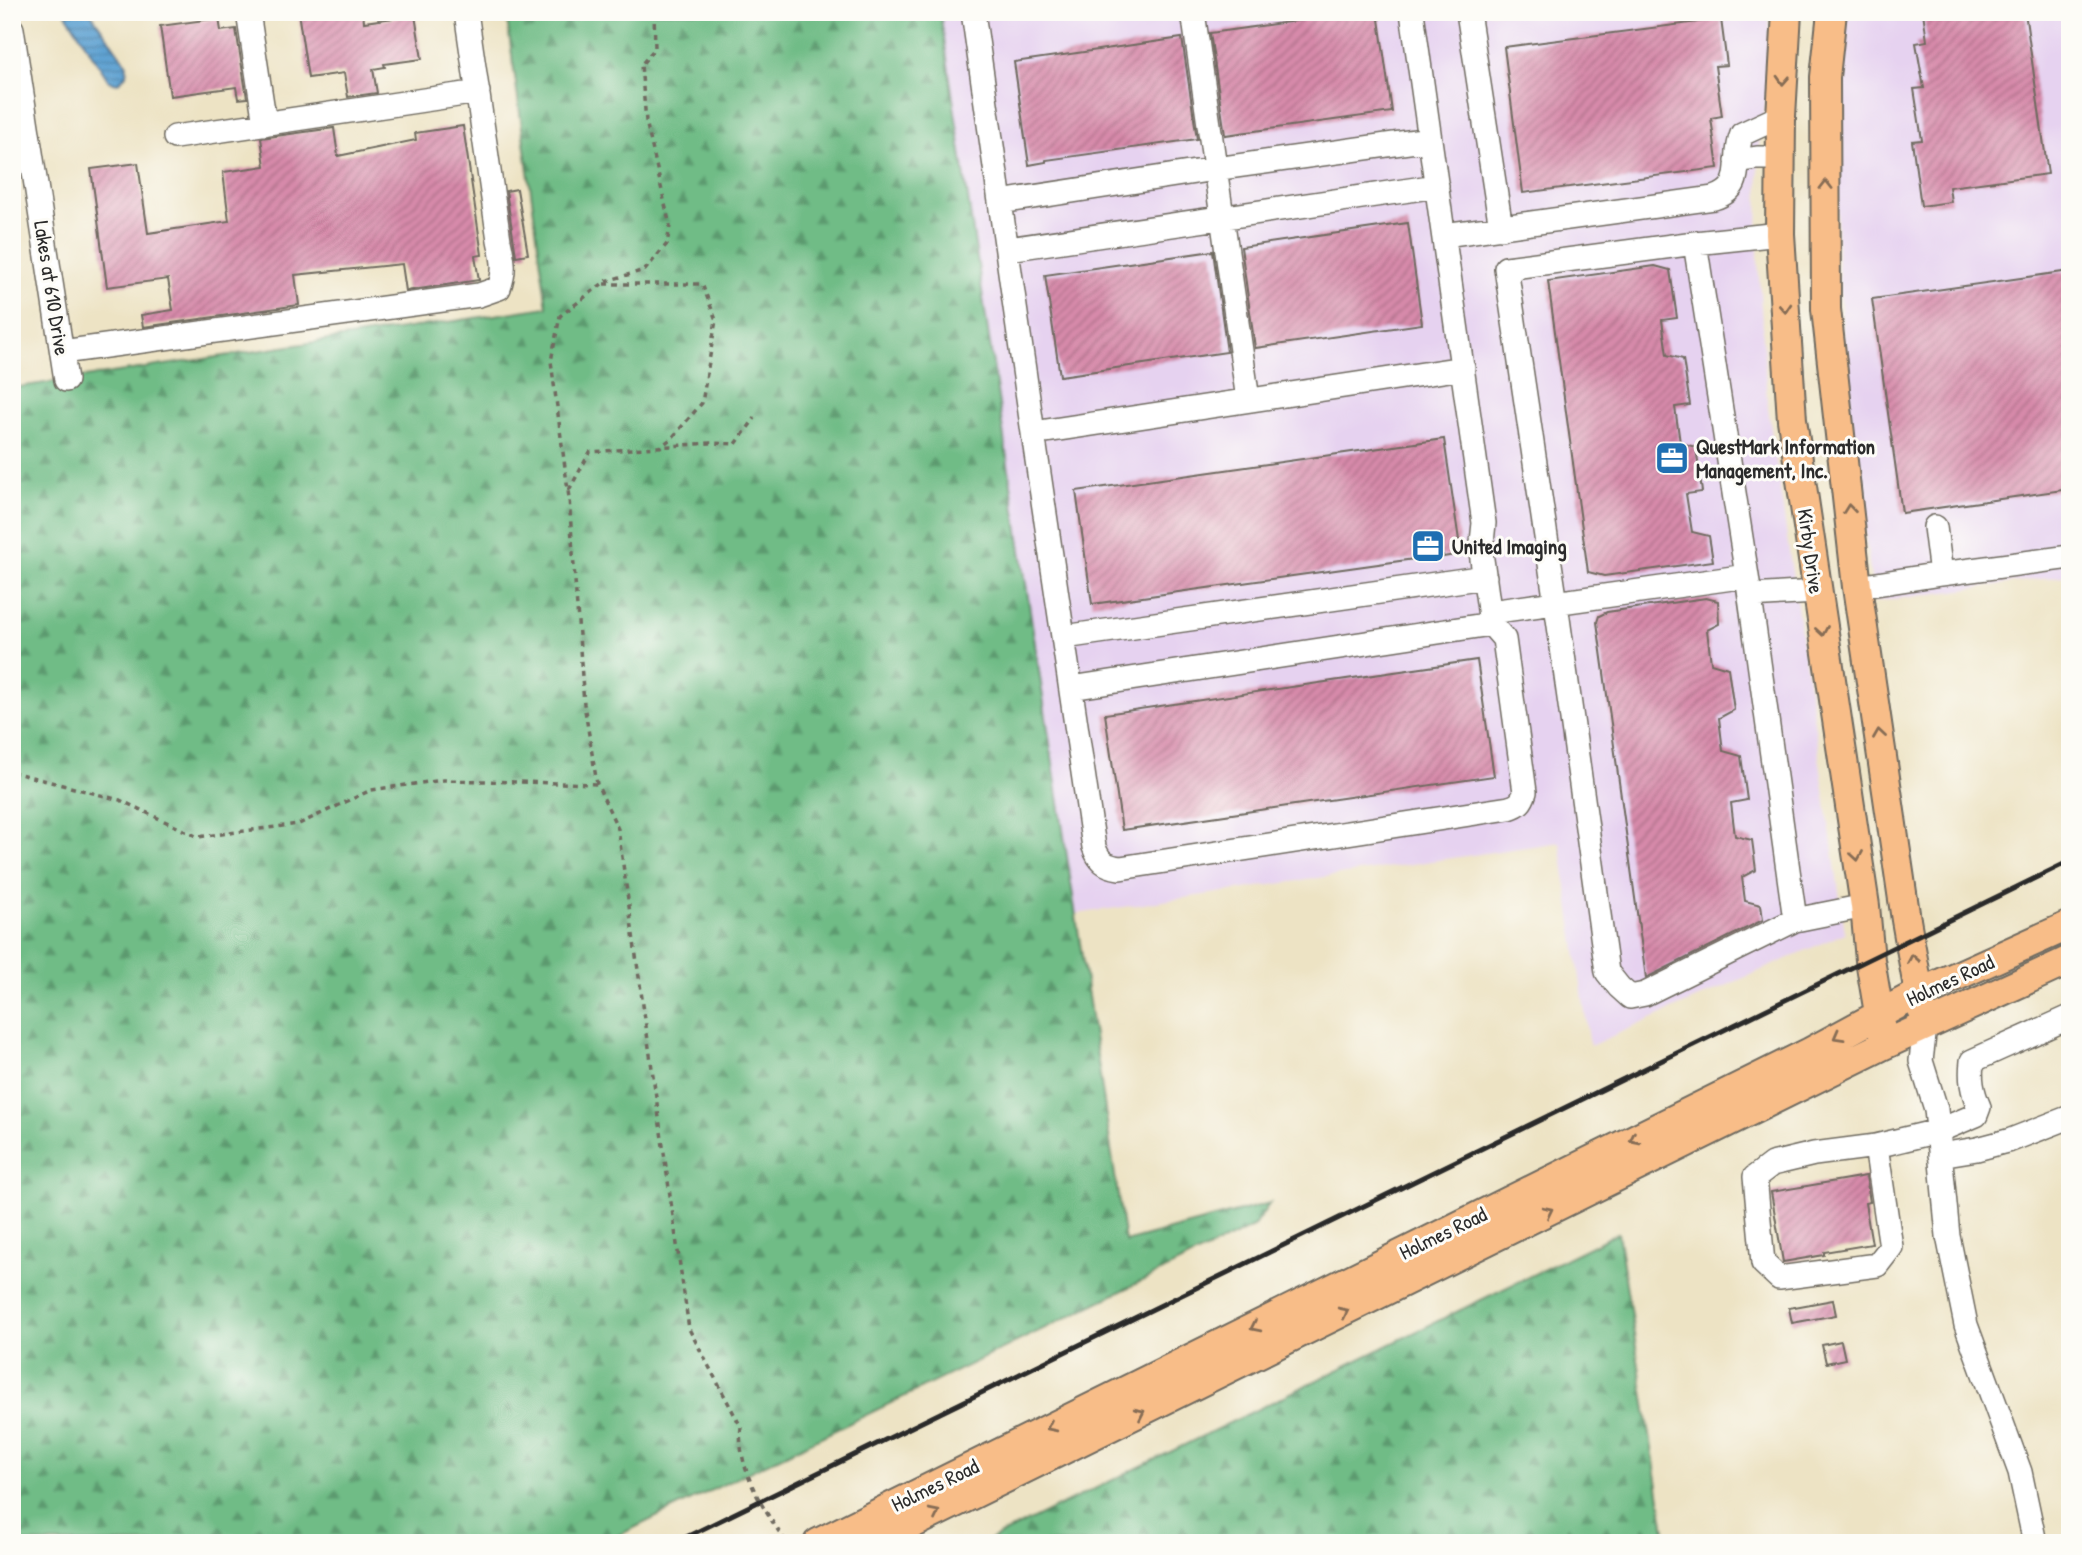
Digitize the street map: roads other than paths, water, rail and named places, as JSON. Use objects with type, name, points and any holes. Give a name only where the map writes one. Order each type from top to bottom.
[{"type":"main road","name":"Kirby Drive","points":[[1787,12],[1781,116],[1780,234],[1792,421],[1884,1045]]},
{"type":"main road","name":"Kirby Drive","points":[[1832,12],[1825,77],[1826,309],[1857,587],[1906,920],[1925,1027]]},
{"type":"main road","points":[[1780,234],[1826,233]]},
{"type":"main road","points":[[1816,592],[1857,587]]},
{"type":"main road","name":"Holmes Road","points":[[818,1543],[1811,1052],[1919,993],[2070,925]]},
{"type":"main road","name":"Holmes Road","points":[[874,1543],[1884,1045],[2070,960]]},
{"type":"street","points":[[248,12],[265,124]]},
{"type":"street","points":[[62,352],[479,295],[499,288],[504,272],[503,258],[466,12]]},
{"type":"street","points":[[973,12],[1094,847],[1103,863],[1120,868],[1518,806],[1522,801],[1525,792],[1504,639],[1491,618],[1481,552],[1484,523],[1412,12]]},
{"type":"street","points":[[1193,12],[1248,400]]},
{"type":"street","points":[[1468,12],[1501,228]]},
{"type":"street","name":"Lakes at 610 Drive","points":[[12,29],[66,380]]},
{"type":"street","points":[[175,137],[478,92]]},
{"type":"street","points":[[1444,235],[1727,194],[1735,182],[1737,146],[1742,134],[1781,116]]},
{"type":"street","points":[[1000,202],[1430,139]]},
{"type":"street","points":[[1737,162],[1757,158],[1781,158]]},
{"type":"street","points":[[1008,249],[1437,186]]},
{"type":"street","points":[[1780,234],[1506,268],[1607,972],[1630,997],[1645,994],[1795,920],[1865,906]]},
{"type":"street","points":[[1695,243],[1748,586],[1795,920]]},
{"type":"street","points":[[1033,433],[1463,369]]},
{"type":"street","points":[[1935,527],[1941,574]]},
{"type":"street","points":[[1857,587],[2070,557]]},
{"type":"street","points":[[1064,637],[1485,577]]},
{"type":"street","points":[[1071,688],[1491,618],[1556,604],[1748,586],[1816,592]]},
{"type":"street","points":[[1876,1146],[1891,1247],[1877,1265],[1779,1278],[1763,1263],[1755,1177],[1772,1164],[1814,1154],[1876,1146],[1938,1131],[1976,1115],[1979,1107],[1972,1091],[1972,1061],[2070,1017]]},
{"type":"street","points":[[1925,1027],[1921,1061],[1936,1109],[1948,1236],[1966,1325],[2020,1472],[2035,1543]]},
{"type":"street","points":[[1884,1045],[1921,1061]]},
{"type":"street","points":[[1940,1155],[2011,1140],[2070,1117]]},
{"type":"water","points":[[65,12],[90,12],[127,65],[126,75],[118,83],[109,81]]},
{"type":"railway","points":[[674,1543],[2070,861]]},
{"type":"place","name":"QuestMark Information Management, Inc.","points":[[1672,458]]},
{"type":"place","name":"United Imaging","points":[[1428,546]]}]
